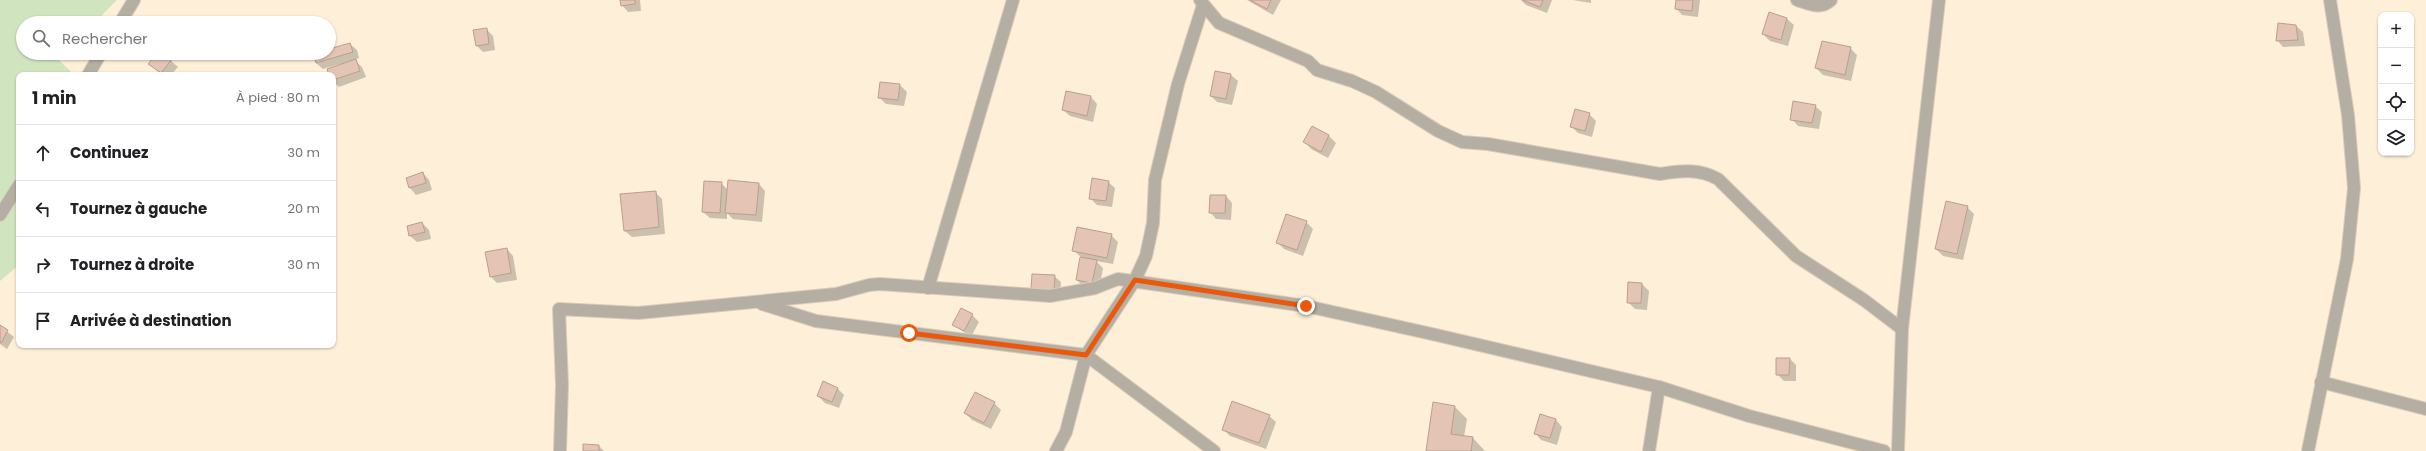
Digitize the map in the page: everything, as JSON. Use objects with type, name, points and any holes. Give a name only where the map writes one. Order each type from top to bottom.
[{"type":"street","points":[[124,16],[134,0]]},
{"type":"street","points":[[928,288],[1013,0]]},
{"type":"street","points":[[1797,0],[1816,6],[1826,5],[1832,0]]},
{"type":"street","points":[[1898,451],[1902,329],[1939,0]]},
{"type":"street","points":[[2308,451],[2347,259],[2354,188],[2348,115],[2330,0]]},
{"type":"street","points":[[1201,3],[1219,23],[1308,62],[1317,70],[1352,80],[1376,92],[1452,139],[1660,174],[1675,171],[1707,173],[1718,179],[1796,256],[1864,300],[1902,329]]},
{"type":"street","points":[[1056,451],[1066,432],[1086,355],[1135,280],[1146,256],[1152,223],[1155,180],[1178,84],[1201,3]]},
{"type":"street","points":[[90,72],[97,60]]},
{"type":"street","points":[[0,215],[16,190]]},
{"type":"street","points":[[560,451],[562,385],[559,309],[638,313],[836,294],[880,284],[1050,296],[1095,288],[1118,279],[1135,280],[1306,306],[1660,387],[1749,416],[1884,451]]},
{"type":"street","points":[[758,302],[816,321],[1086,355],[1214,451]]},
{"type":"street","points":[[2321,382],[2426,408]]},
{"type":"street","points":[[1649,451],[1660,387]]},
{"type":"green space","points":[[0,0],[117,0],[101,16],[16,16],[16,60],[59,60],[71,72],[16,72],[16,268],[0,281]]},
{"type":"building","points":[[620,0],[635,0],[635,4],[621,6]]},
{"type":"building","points":[[1250,0],[1271,0],[1267,9]]},
{"type":"building","points":[[1522,0],[1543,0],[1540,7]]},
{"type":"building","points":[[1676,0],[1693,0],[1692,11],[1675,9]]},
{"type":"building","points":[[1769,12],[1787,18],[1781,40],[1762,34]]},
{"type":"building","points":[[2278,23],[2296,25],[2298,40],[2276,41]]},
{"type":"building","points":[[487,28],[489,44],[476,46],[473,30]]},
{"type":"building","points":[[1822,41],[1851,47],[1845,75],[1815,68]]},
{"type":"building","points":[[350,43],[353,52],[336,57],[336,47]]},
{"type":"building","points":[[356,59],[360,71],[336,79],[336,72],[328,72],[327,69]]},
{"type":"building","points":[[151,60],[171,60],[162,72],[148,64]]},
{"type":"building","points":[[315,60],[326,60],[316,63]]},
{"type":"building","points":[[1215,71],[1231,74],[1226,99],[1210,96]]},
{"type":"building","points":[[880,82],[900,84],[898,100],[878,98]]},
{"type":"building","points":[[1066,91],[1091,96],[1087,116],[1062,110]]},
{"type":"building","points":[[1793,101],[1816,105],[1812,123],[1790,120]]},
{"type":"building","points":[[1575,109],[1590,113],[1585,131],[1570,127]]},
{"type":"building","points":[[1312,126],[1329,135],[1321,152],[1303,142]]},
{"type":"building","points":[[423,172],[426,183],[409,188],[406,178]]},
{"type":"building","points":[[1092,178],[1109,181],[1106,201],[1089,199]]},
{"type":"building","points":[[728,180],[759,183],[756,215],[725,213]]},
{"type":"building","points":[[704,181],[722,182],[720,213],[702,212]]},
{"type":"building","points":[[656,191],[659,227],[624,231],[620,194]]},
{"type":"building","points":[[1210,195],[1226,195],[1225,213],[1209,213]]},
{"type":"building","points":[[1946,201],[1968,206],[1957,254],[1935,249]]},
{"type":"building","points":[[1286,214],[1307,221],[1297,250],[1276,243]]},
{"type":"building","points":[[422,222],[425,232],[409,236],[407,226]]},
{"type":"building","points":[[1077,227],[1112,234],[1107,258],[1072,251]]},
{"type":"building","points":[[507,248],[511,273],[490,277],[485,252]]},
{"type":"building","points":[[1080,257],[1097,260],[1092,283],[1076,280]]},
{"type":"building","points":[[1032,274],[1055,275],[1054,290],[1031,289]]},
{"type":"building","points":[[1628,282],[1642,283],[1641,303],[1627,303]]},
{"type":"building","points":[[961,308],[973,314],[964,331],[952,325]]},
{"type":"building","points":[[0,325],[8,330],[1,343],[0,342]]},
{"type":"building","points":[[1776,358],[1790,358],[1789,375],[1776,375]]},
{"type":"building","points":[[823,381],[838,388],[832,402],[817,396]]},
{"type":"building","points":[[975,392],[995,402],[984,423],[964,413]]},
{"type":"building","points":[[1232,401],[1270,415],[1259,443],[1222,430]]},
{"type":"building","points":[[1433,402],[1455,406],[1451,434],[1473,437],[1471,451],[1426,451]]},
{"type":"building","points":[[1540,414],[1556,419],[1550,438],[1534,434]]},
{"type":"building","points":[[583,444],[599,445],[599,451],[583,451]]},
{"type":"route","points":[[909,333],[1086,355],[1135,280],[1306,306]]}]
